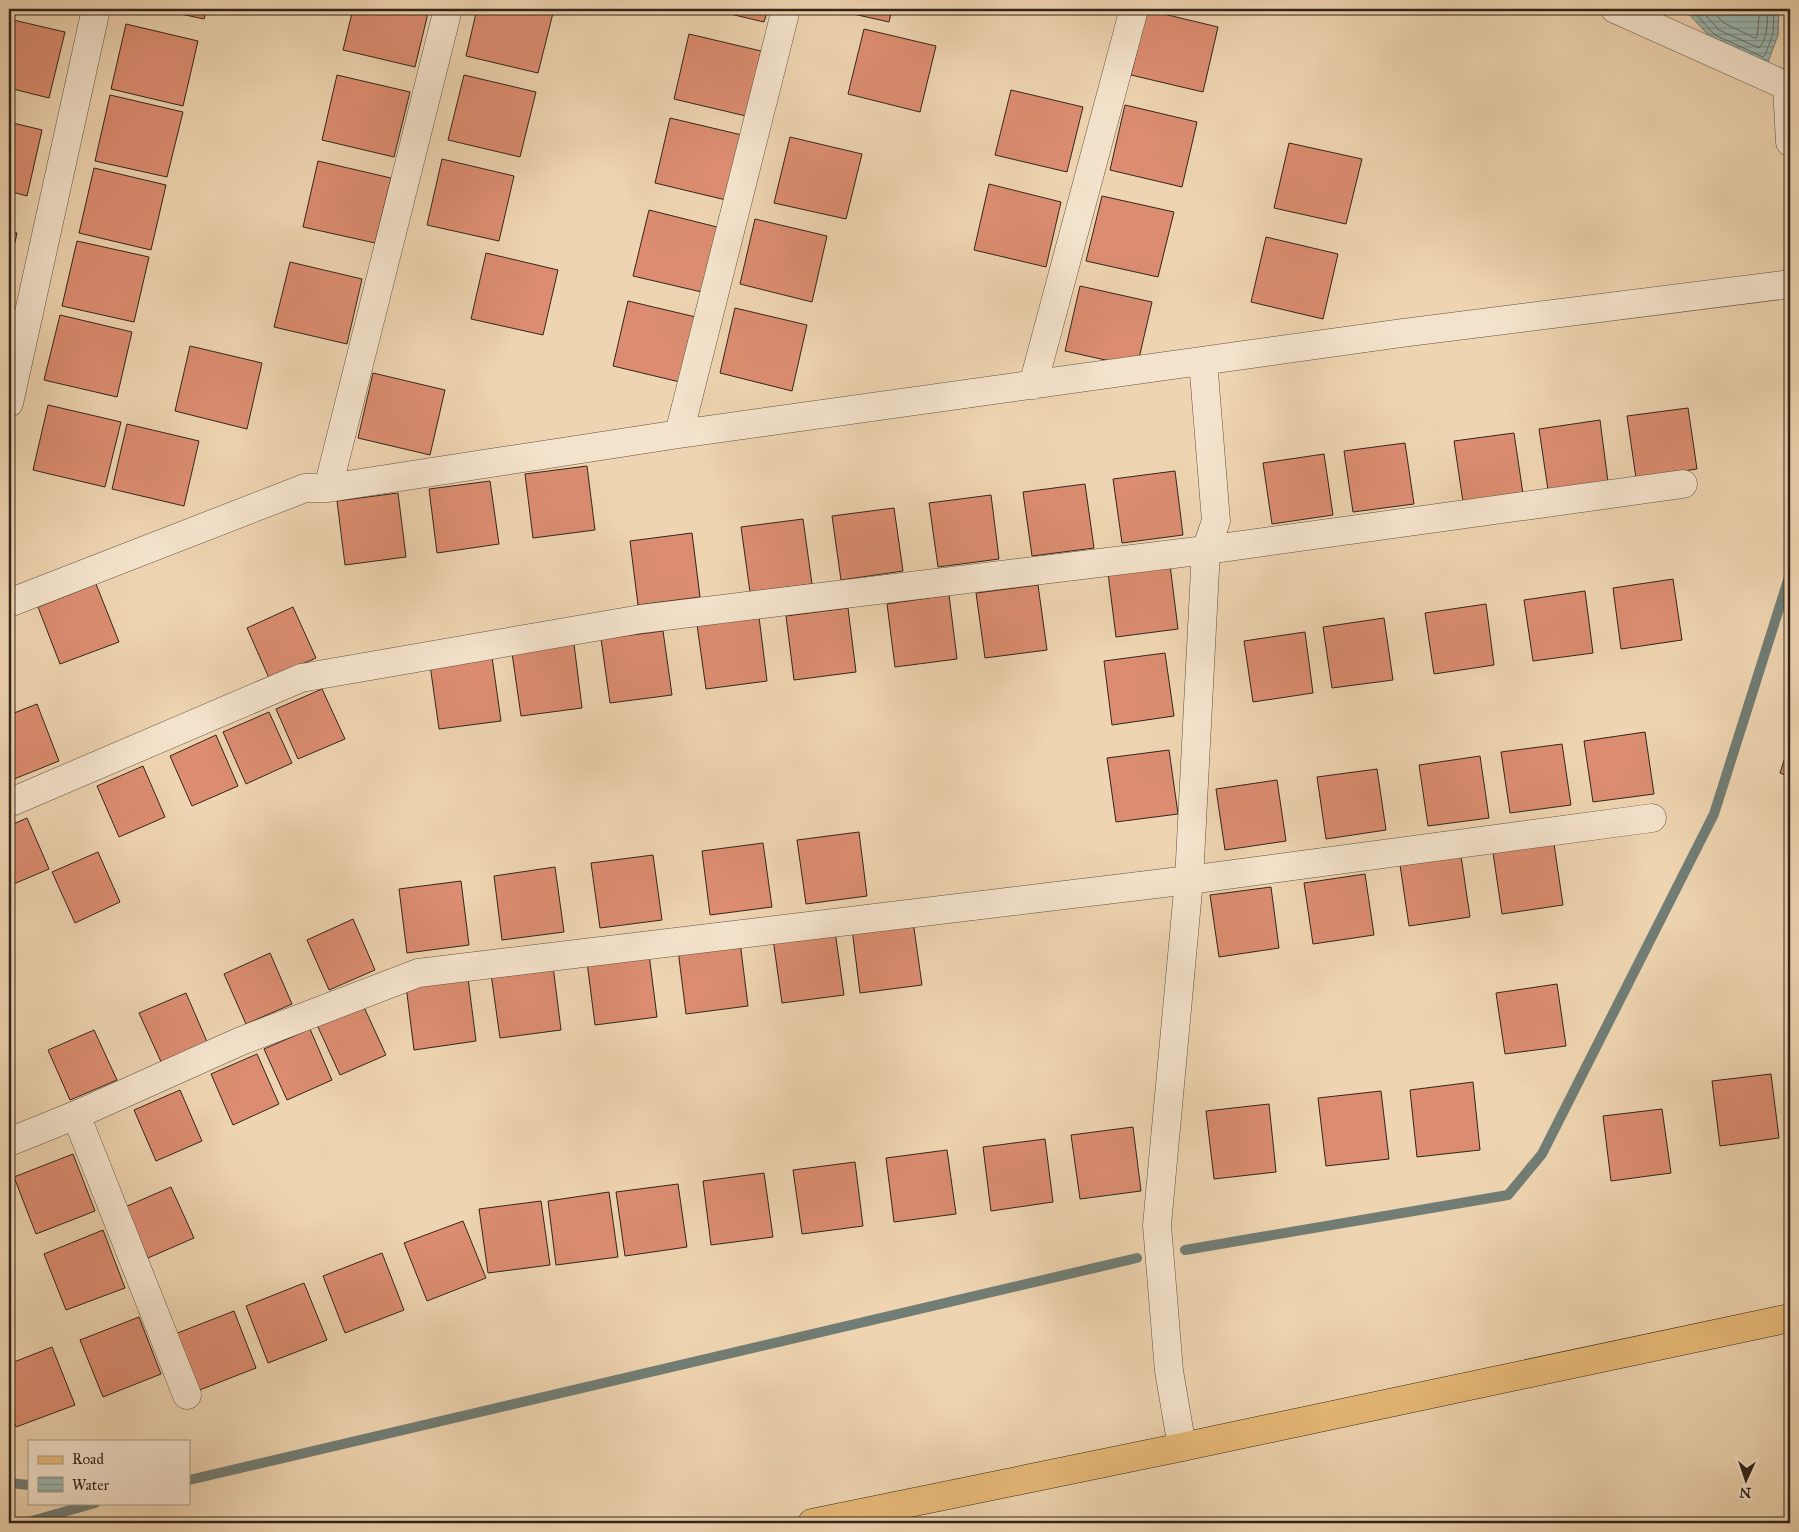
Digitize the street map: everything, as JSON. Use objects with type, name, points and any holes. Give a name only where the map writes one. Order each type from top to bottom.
[{"type":"main road","points":[[812,1523],[1182,1447],[1790,1318]]},
{"type":"street","points":[[9,403],[96,9]]},
{"type":"street","points":[[328,488],[448,9]]},
{"type":"street","points":[[679,434],[786,9]]},
{"type":"street","points":[[1033,384],[1134,9]]},
{"type":"street","points":[[1615,9],[1787,86],[1790,142]]},
{"type":"street","points":[[9,603],[305,488],[328,488],[679,434],[1402,333],[1790,284]]},
{"type":"street","points":[[1182,1447],[1169,1372],[1157,1226],[1189,880],[1206,550],[1216,521],[1203,361]]},
{"type":"street","points":[[9,803],[301,678],[640,619],[1206,550],[1683,484]]},
{"type":"street","points":[[9,1142],[76,1115],[241,1041],[418,973],[1189,880],[1652,818]]},
{"type":"street","points":[[76,1115],[187,1394]]},
{"type":"water","points":[[1684,9],[1779,9],[1778,35],[1767,65],[1712,39]]},
{"type":"building","points":[[158,9],[207,9],[204,19]]},
{"type":"building","points":[[353,9],[429,9],[415,67],[343,50]]},
{"type":"building","points":[[477,9],[554,9],[538,73],[466,56]]},
{"type":"building","points":[[709,9],[768,9],[764,22]]},
{"type":"building","points":[[831,9],[892,9],[889,22]]},
{"type":"building","points":[[1147,10],[1218,27],[1203,92],[1131,75]]},
{"type":"building","points":[[9,19],[65,32],[49,98],[9,88]]},
{"type":"building","points":[[126,24],[198,41],[183,106],[111,89]]},
{"type":"building","points":[[864,29],[936,46],[920,112],[848,94]]},
{"type":"building","points":[[689,34],[761,51],[746,116],[674,99]]},
{"type":"building","points":[[337,75],[410,92],[394,157],[322,140]]},
{"type":"building","points":[[464,75],[536,92],[520,157],[448,140]]},
{"type":"building","points":[[1011,90],[1083,107],[1067,172],[995,155]]},
{"type":"building","points":[[110,95],[183,112],[167,177],[95,161]]},
{"type":"building","points":[[1125,105],[1197,122],[1182,187],[1110,170]]},
{"type":"building","points":[[670,118],[742,135],[726,200],[655,183]]},
{"type":"building","points":[[9,122],[42,130],[27,196],[9,191]]},
{"type":"building","points":[[790,137],[862,154],[846,219],[774,203]]},
{"type":"building","points":[[1289,143],[1362,159],[1346,224],[1274,208]]},
{"type":"building","points":[[442,159],[514,176],[499,241],[427,225]]},
{"type":"building","points":[[318,161],[391,178],[375,243],[303,227]]},
{"type":"building","points":[[94,168],[166,185],[151,250],[79,233]]},
{"type":"building","points":[[989,184],[1061,202],[1046,267],[974,250]]},
{"type":"building","points":[[1102,196],[1174,212],[1158,277],[1086,261]]},
{"type":"building","points":[[649,210],[721,228],[706,293],[633,276]]},
{"type":"building","points":[[755,219],[827,236],[812,302],[740,284]]},
{"type":"building","points":[[9,231],[17,233],[9,269]]},
{"type":"building","points":[[1266,237],[1338,254],[1323,319],[1251,302]]},
{"type":"building","points":[[77,241],[149,257],[134,322],[62,306]]},
{"type":"building","points":[[486,253],[558,270],[543,335],[471,319]]},
{"type":"building","points":[[290,262],[362,279],[347,344],[274,327]]},
{"type":"building","points":[[1080,286],[1152,302],[1137,367],[1065,351]]},
{"type":"building","points":[[628,301],[700,318],[684,383],[613,366]]},
{"type":"building","points":[[735,308],[807,325],[792,391],[720,373]]},
{"type":"building","points":[[60,315],[132,332],[117,397],[44,380]]},
{"type":"building","points":[[190,346],[262,363],[247,429],[175,411]]},
{"type":"building","points":[[373,373],[445,390],[430,455],[358,438]]},
{"type":"building","points":[[48,405],[121,422],[105,487],[33,470]]},
{"type":"building","points":[[1688,408],[1697,469],[1636,478],[1627,416]]},
{"type":"building","points":[[1600,420],[1608,482],[1548,490],[1539,429]]},
{"type":"building","points":[[127,424],[199,441],[184,506],[112,489]]},
{"type":"building","points":[[1514,433],[1523,494],[1463,502],[1454,441]]},
{"type":"building","points":[[1405,443],[1414,504],[1353,512],[1344,451]]},
{"type":"building","points":[[1324,454],[1333,515],[1272,524],[1263,463]]},
{"type":"building","points":[[587,466],[595,530],[533,538],[525,474]]},
{"type":"building","points":[[1175,471],[1183,535],[1122,543],[1113,479]]},
{"type":"building","points":[[490,481],[499,544],[437,553],[429,489]]},
{"type":"building","points":[[1085,484],[1094,548],[1032,556],[1023,492]]},
{"type":"building","points":[[398,493],[406,557],[345,565],[337,501]]},
{"type":"building","points":[[991,495],[999,559],[938,567],[929,503]]},
{"type":"building","points":[[894,508],[903,571],[841,580],[832,516]]},
{"type":"building","points":[[803,519],[812,584],[750,592],[741,527]]},
{"type":"building","points":[[692,533],[700,597],[638,605],[630,541]]},
{"type":"building","points":[[1170,565],[1178,629],[1116,637],[1108,573]]},
{"type":"building","points":[[1673,579],[1682,640],[1621,649],[1613,588]]},
{"type":"building","points":[[96,584],[119,642],[60,664],[38,607]]},
{"type":"building","points":[[1038,585],[1047,650],[985,658],[976,593]]},
{"type":"building","points":[[1585,591],[1593,653],[1533,661],[1524,600]]},
{"type":"building","points":[[949,595],[957,659],[895,667],[887,604]]},
{"type":"building","points":[[1486,604],[1494,665],[1434,674],[1425,613]]},
{"type":"building","points":[[293,607],[316,658],[269,678],[247,628]]},
{"type":"building","points":[[848,608],[856,672],[794,680],[786,616]]},
{"type":"building","points":[[759,617],[767,681],[706,689],[697,625]]},
{"type":"building","points":[[1384,618],[1393,680],[1332,688],[1323,627]]},
{"type":"building","points":[[663,631],[672,695],[610,703],[601,639]]},
{"type":"building","points":[[1305,632],[1313,693],[1253,702],[1244,641]]},
{"type":"building","points":[[574,644],[582,708],[521,716],[512,653]]},
{"type":"building","points":[[1165,653],[1174,716],[1112,725],[1104,661]]},
{"type":"building","points":[[492,657],[501,721],[439,729],[430,665]]},
{"type":"building","points":[[322,689],[345,739],[298,759],[276,709]]},
{"type":"building","points":[[37,704],[59,761],[9,781],[9,715]]},
{"type":"building","points":[[269,712],[292,763],[246,784],[223,732]]},
{"type":"building","points":[[1645,732],[1654,794],[1593,802],[1584,741]]},
{"type":"building","points":[[216,735],[238,786],[192,806],[170,756]]},
{"type":"building","points":[[1790,742],[1790,777],[1780,773]]},
{"type":"building","points":[[1562,744],[1571,805],[1510,813],[1501,752]]},
{"type":"building","points":[[1169,750],[1178,814],[1116,822],[1107,758]]},
{"type":"building","points":[[1480,756],[1489,818],[1428,826],[1419,765]]},
{"type":"building","points":[[143,766],[165,817],[119,837],[97,786]]},
{"type":"building","points":[[1377,769],[1386,830],[1326,839],[1317,777]]},
{"type":"building","points":[[1277,780],[1286,841],[1225,850],[1216,789]]},
{"type":"building","points":[[27,818],[49,869],[9,886],[9,826]]},
{"type":"building","points":[[859,832],[867,896],[806,904],[797,840]]},
{"type":"building","points":[[763,843],[772,907],[710,915],[702,851]]},
{"type":"building","points":[[1554,844],[1563,905],[1502,914],[1493,853]]},
{"type":"building","points":[[98,852],[120,902],[75,923],[52,872]]},
{"type":"building","points":[[653,855],[662,920],[600,928],[591,863]]},
{"type":"building","points":[[1461,856],[1470,917],[1409,926],[1400,865]]},
{"type":"building","points":[[555,867],[564,932],[502,940],[494,876]]},
{"type":"building","points":[[1365,874],[1374,935],[1313,944],[1304,883]]},
{"type":"building","points":[[461,881],[469,945],[407,953],[399,889]]},
{"type":"building","points":[[1271,887],[1279,948],[1219,957],[1210,895]]},
{"type":"building","points":[[353,919],[375,970],[329,990],[307,940]]},
{"type":"building","points":[[913,921],[922,985],[860,993],[852,929]]},
{"type":"building","points":[[835,931],[844,995],[782,1003],[773,939]]},
{"type":"building","points":[[740,942],[748,1006],[686,1014],[678,950]]},
{"type":"building","points":[[270,953],[292,1004],[246,1024],[224,974]]},
{"type":"building","points":[[649,954],[657,1017],[595,1025],[587,962]]},
{"type":"building","points":[[553,966],[561,1030],[500,1038],[491,974]]},
{"type":"building","points":[[468,978],[476,1041],[414,1050],[406,986]]},
{"type":"building","points":[[1557,984],[1566,1046],[1505,1054],[1496,993]]},
{"type":"building","points":[[186,993],[208,1044],[162,1064],[139,1013]]},
{"type":"building","points":[[363,1005],[386,1055],[340,1075],[317,1025]]},
{"type":"building","points":[[310,1029],[332,1080],[287,1100],[264,1049]]},
{"type":"building","points":[[94,1030],[117,1080],[70,1100],[48,1050]]},
{"type":"building","points":[[257,1054],[279,1104],[233,1125],[211,1074]]},
{"type":"building","points":[[1771,1074],[1779,1138],[1720,1146],[1712,1081]]},
{"type":"building","points":[[1473,1082],[1480,1150],[1417,1157],[1410,1090]]},
{"type":"building","points":[[180,1090],[202,1141],[156,1161],[134,1110]]},
{"type":"building","points":[[1381,1091],[1389,1159],[1326,1166],[1318,1098]]},
{"type":"building","points":[[1269,1104],[1276,1172],[1214,1179],[1206,1111]]},
{"type":"building","points":[[1662,1109],[1671,1173],[1611,1181],[1603,1116]]},
{"type":"building","points":[[1133,1127],[1141,1191],[1080,1199],[1071,1135]]},
{"type":"building","points":[[1045,1139],[1053,1202],[991,1211],[983,1147]]},
{"type":"building","points":[[947,1150],[956,1214],[894,1222],[886,1158]]},
{"type":"building","points":[[73,1154],[95,1211],[36,1234],[14,1177]]},
{"type":"building","points":[[855,1162],[863,1226],[802,1234],[793,1170]]},
{"type":"building","points":[[764,1173],[773,1237],[711,1245],[703,1181]]},
{"type":"building","points":[[678,1184],[687,1247],[625,1256],[616,1192]]},
{"type":"building","points":[[171,1187],[194,1238],[148,1258],[125,1207]]},
{"type":"building","points":[[609,1192],[618,1257],[556,1265],[548,1201]]},
{"type":"building","points":[[541,1201],[550,1265],[488,1273],[479,1209]]},
{"type":"building","points":[[463,1221],[486,1278],[427,1301],[404,1243]]},
{"type":"building","points":[[103,1230],[125,1288],[66,1310],[44,1254]]},
{"type":"building","points":[[382,1253],[404,1310],[345,1333],[323,1276]]},
{"type":"building","points":[[304,1283],[327,1340],[268,1363],[246,1306]]},
{"type":"building","points":[[234,1311],[256,1368],[197,1391],[175,1334]]},
{"type":"building","points":[[139,1317],[161,1374],[103,1397],[80,1340]]},
{"type":"building","points":[[52,1347],[75,1405],[16,1427],[9,1409],[9,1364]]},
{"type":"waterway","points":[[1185,1250],[1508,1195],[1542,1154],[1714,814],[1790,574]]},
{"type":"waterway","points":[[190,1480],[1137,1258]]},
{"type":"waterway","points":[[9,1483],[28,1485]]},
{"type":"waterway","points":[[25,1523],[92,1504]]}]
